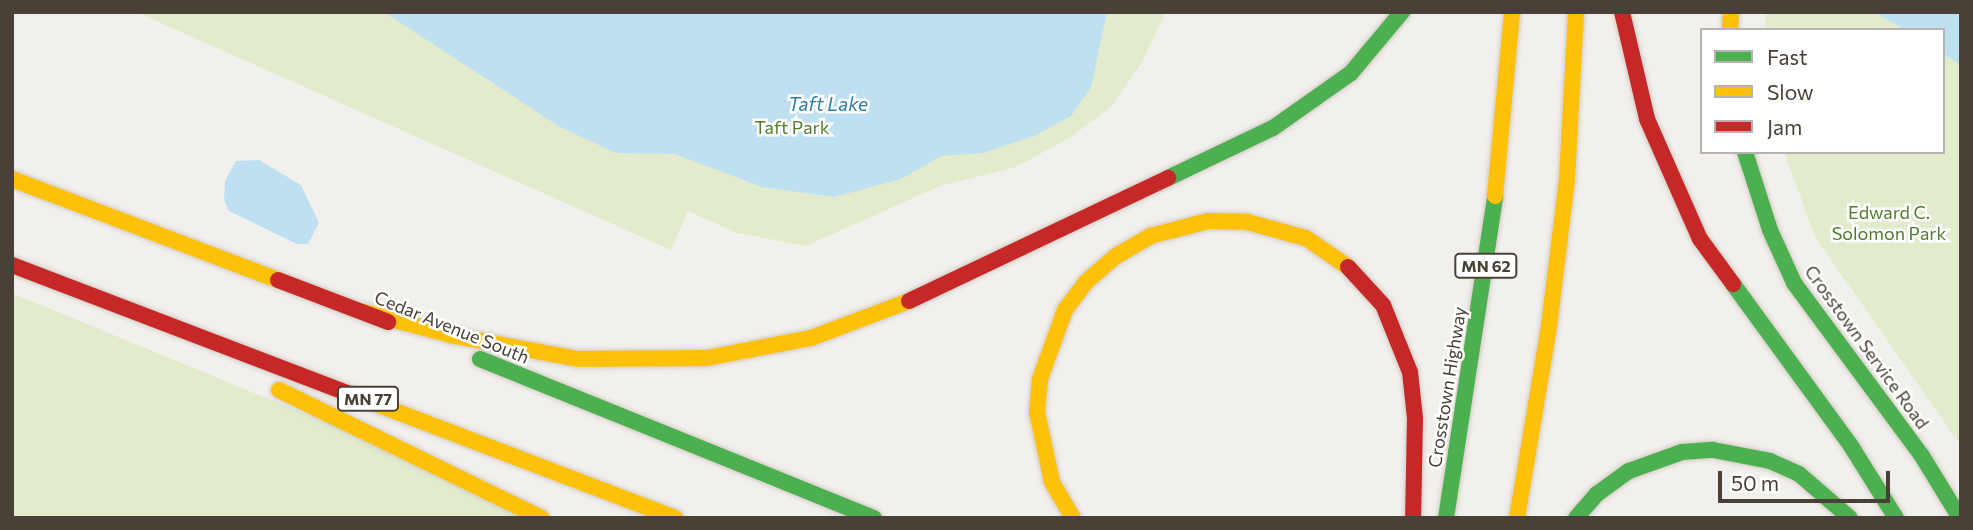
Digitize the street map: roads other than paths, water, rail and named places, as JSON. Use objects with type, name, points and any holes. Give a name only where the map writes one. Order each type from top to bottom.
[{"type":"main road","points":[[365,312],[455,336],[578,359],[706,358],[811,338],[869,319],[973,272],[1273,128],[1351,73],[1402,12]]},
{"type":"main road","name":"Crosstown Highway","points":[[1446,518],[1500,162],[1512,12]]},
{"type":"main road","points":[[1517,518],[1549,326],[1567,179],[1576,12]]},
{"type":"main road","points":[[1622,12],[1647,119],[1700,239],[1857,454],[1896,518]]},
{"type":"main road","name":"Crosstown Service Road","points":[[1746,154],[1770,230],[1794,284],[1922,456],[1961,518]]},
{"type":"main road","name":"Cedar Avenue South","points":[[12,179],[365,312],[874,518]]},
{"type":"main road","points":[[1073,518],[1052,482],[1037,412],[1040,379],[1065,310],[1086,282],[1116,256],[1150,236],[1208,221],[1247,222],[1306,238],[1358,274],[1383,305],[1410,372],[1415,418],[1413,518]]},
{"type":"main road","name":"MN 77","points":[[12,265],[675,518]]},
{"type":"main road","points":[[60,284],[223,365]]},
{"type":"main road","points":[[260,382],[542,518]]},
{"type":"main road","points":[[1576,518],[1597,494],[1629,471],[1682,452],[1713,450],[1770,461],[1799,474],[1850,518]]},
{"type":"water","name":"Taft Lake","points":[[384,12],[1107,12],[1091,87],[1071,116],[1034,136],[983,153],[941,156],[901,179],[834,197],[762,187],[675,154],[616,153],[560,127]]},
{"type":"water","points":[[1874,12],[1961,12],[1961,65],[1945,55],[1945,28],[1902,28]]},
{"type":"water","points":[[259,160],[301,185],[319,223],[308,244],[297,244],[229,211],[224,200],[225,181],[236,161]]},
{"type":"park label","name":"Taft Park","points":[[792,127]]},
{"type":"park label","name":"Edward C. Solomon Park","points":[[1889,223]]}]
